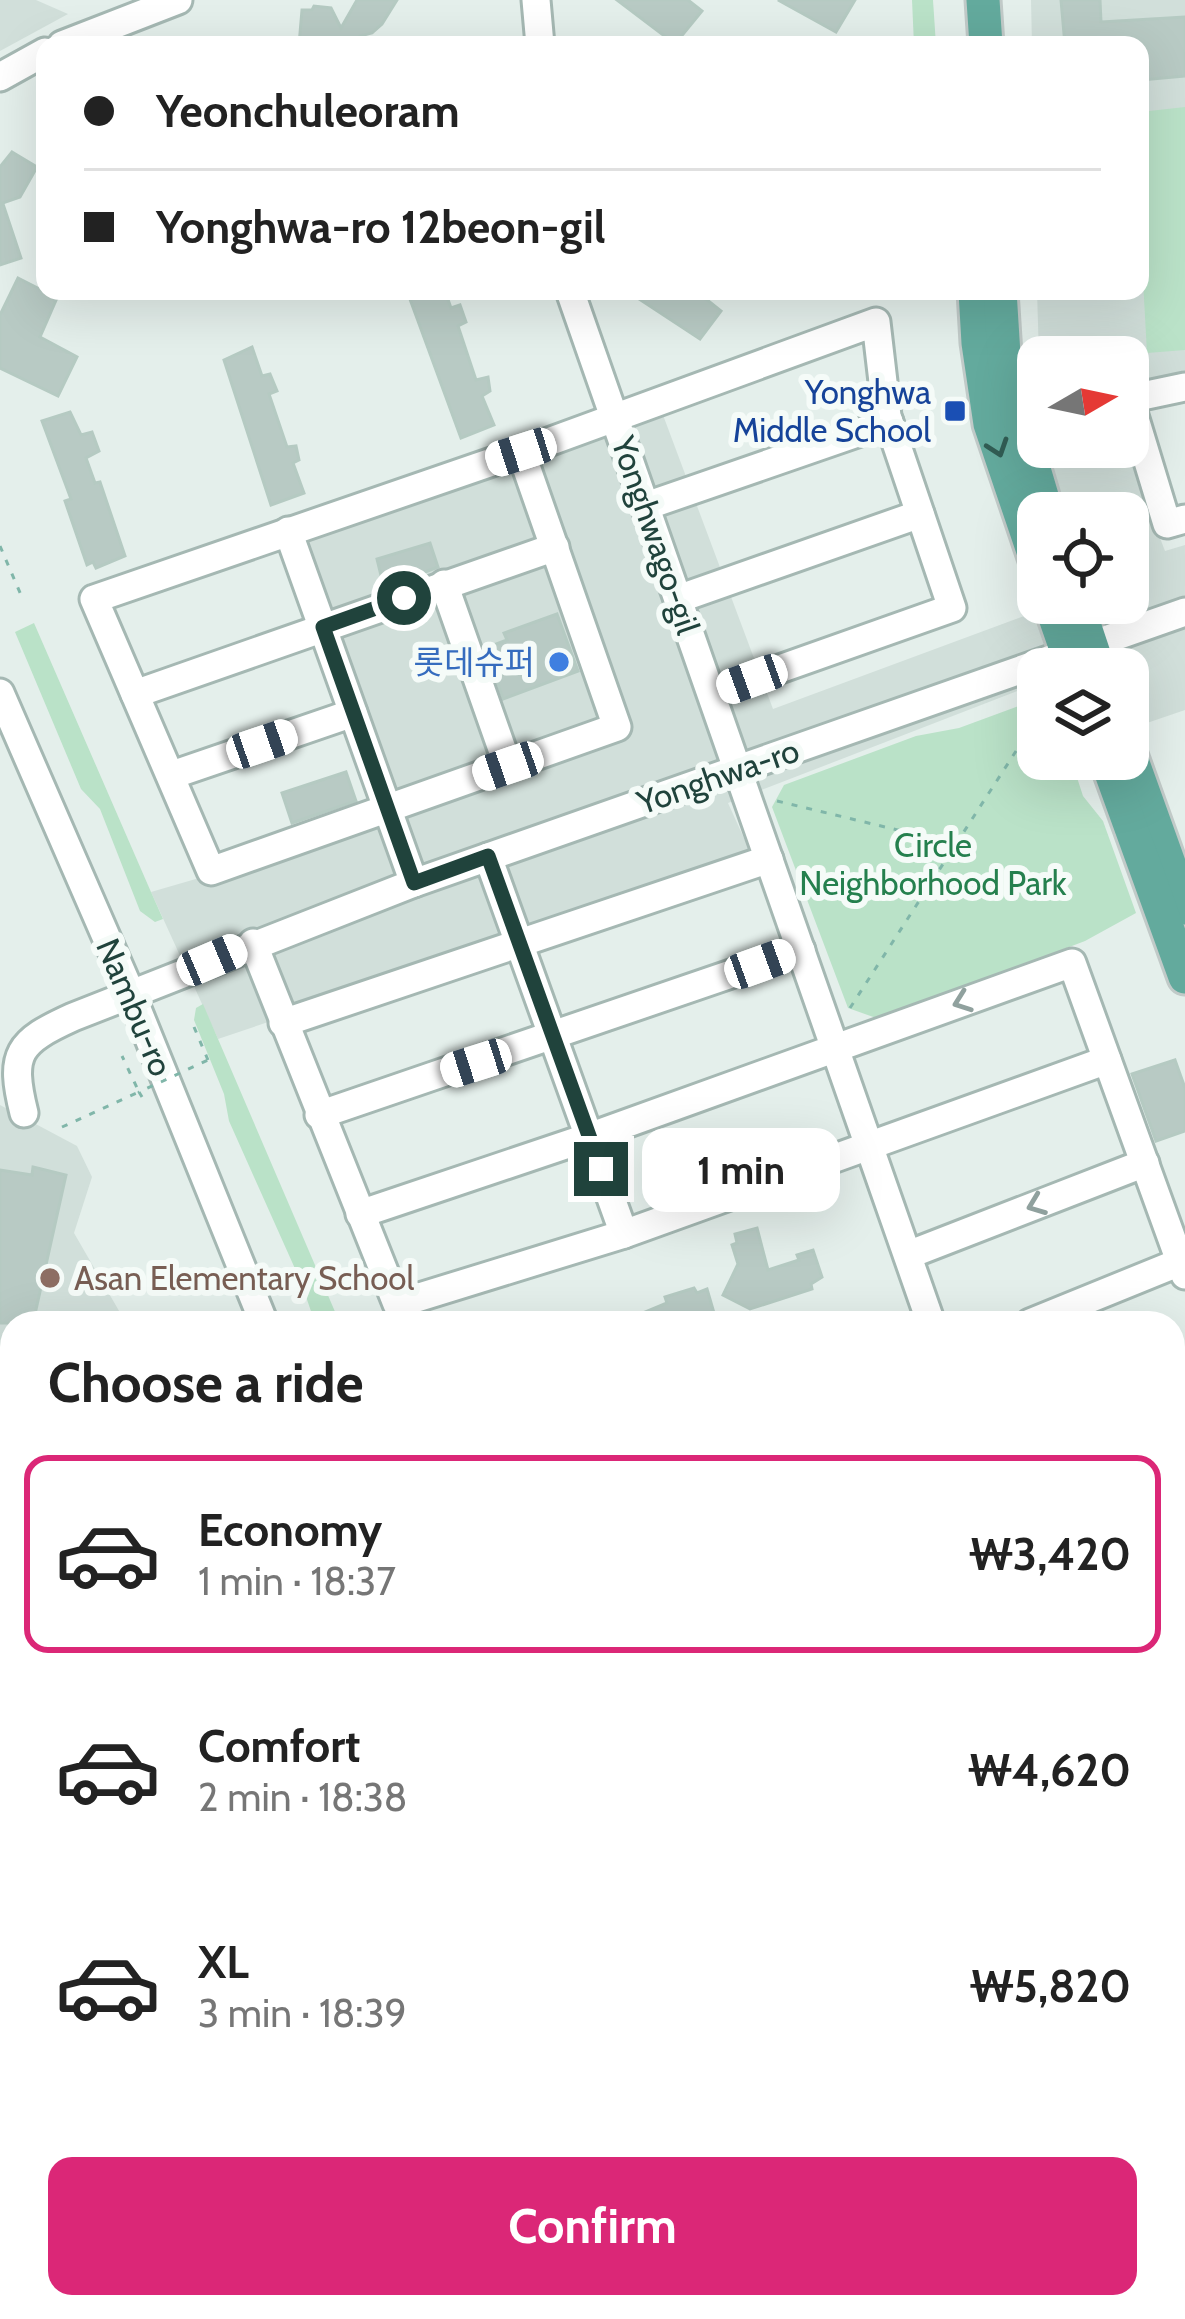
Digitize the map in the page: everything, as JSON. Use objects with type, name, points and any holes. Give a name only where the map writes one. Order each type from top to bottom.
[{"type":"main road","points":[[960,0],[962,36]]},
{"type":"main road","points":[[983,0],[985,36]]},
{"type":"main road","points":[[976,300],[977,343],[990,424],[1017,504]]},
{"type":"main road","points":[[1000,300],[1004,371],[1017,400]]},
{"type":"main road","points":[[1114,780],[1185,977]]},
{"type":"main road","points":[[1139,780],[1185,908]]},
{"type":"street","points":[[85,36],[178,0]]},
{"type":"street","points":[[536,0],[539,36]]},
{"type":"street","points":[[0,77],[36,57]]},
{"type":"street","name":"Yonghwago-gil","points":[[573,300],[928,1311]]},
{"type":"street","points":[[521,452],[617,728],[211,871],[94,598],[521,452],[876,322],[889,422],[952,608],[712,694]]},
{"type":"street","points":[[1149,395],[1185,387]]},
{"type":"street","points":[[646,506],[889,422]]},
{"type":"street","points":[[1149,466],[1167,524],[1185,519]]},
{"type":"street","points":[[678,599],[920,514]]},
{"type":"street","points":[[288,531],[414,883]]},
{"type":"street","points":[[135,694],[555,548]]},
{"type":"street","points":[[444,584],[508,766]]},
{"type":"street","name":"Yonghwa-ro","points":[[1104,648],[1185,612]]},
{"type":"street","name":"Yonghwa-ro","points":[[24,1113],[15,1076],[22,1050],[38,1033],[253,943],[488,856],[1017,679]]},
{"type":"street","name":"Nambu-ro","points":[[0,693],[131,994],[259,1311]]},
{"type":"street","points":[[172,775],[353,713]]},
{"type":"street","points":[[488,856],[624,1234]]},
{"type":"street","points":[[283,1023],[769,859]]},
{"type":"street","points":[[253,943],[397,1304],[624,1234],[1108,1060]]},
{"type":"street","points":[[319,1115],[802,950]]},
{"type":"street","points":[[360,1214],[1072,963],[1183,1269],[1064,1311]]},
{"type":"street","points":[[908,1255],[1145,1163]]},
{"type":"path","points":[[0,546],[21,595]]},
{"type":"path","points":[[850,1008],[1017,750]]},
{"type":"path","points":[[777,801],[956,844]]},
{"type":"path","points":[[62,1127],[209,1062],[194,1027]]},
{"type":"path","points":[[122,1056],[140,1095]]},
{"type":"shaded area","points":[[0,0],[36,0],[68,14],[0,51]]},
{"type":"shaded area","points":[[1031,0],[1185,0],[1185,373],[1149,381],[1149,336],[1038,336],[1037,300],[1149,300],[1149,36],[1032,36]]},
{"type":"shaded area","points":[[663,415],[773,709],[1017,619],[1017,624],[1149,624],[1149,509],[1165,551],[1185,545],[1185,710],[1149,722],[1149,648],[1017,648],[1017,691],[728,803],[753,858],[218,1039],[151,892],[405,818],[299,536]]},
{"type":"shaded area","points":[[1051,468],[1133,468],[1142,492],[1060,492]]},
{"type":"shaded area","name":"Asan Elementary School","points":[[0,1105],[77,1146],[92,1177],[74,1233],[119,1311],[0,1311]]},
{"type":"green space","points":[[912,0],[933,0],[935,36],[914,36]]},
{"type":"green space","points":[[1185,107],[1185,350],[1149,353],[1144,300],[1149,300],[1149,111]]},
{"type":"green space","points":[[34,623],[163,919],[155,922],[140,911],[100,809],[81,789],[15,632]]},
{"type":"green space","name":"Circle Neighborhood Park","points":[[1017,707],[1017,780],[1078,780],[1083,796],[1103,821],[1136,913],[1085,941],[879,1019],[848,1008],[772,807],[784,785],[916,736],[959,728]]},
{"type":"green space","points":[[203,1004],[335,1311],[311,1311],[229,1121],[224,1094],[194,1020],[196,1008]]},
{"type":"building","points":[[357,0],[397,0],[382,24],[360,36],[300,36],[302,10],[331,8],[341,28]]},
{"type":"building","points":[[617,0],[688,0],[702,11],[682,36],[664,36]]},
{"type":"building","points":[[778,0],[855,0],[836,32]]},
{"type":"building","points":[[1061,0],[1100,0],[1101,22],[1185,17],[1185,76],[1149,79],[1149,36],[1064,36]]},
{"type":"building","points":[[12,152],[36,166],[20,197],[0,204],[0,167]]},
{"type":"building","points":[[0,205],[21,258],[0,265]]},
{"type":"building","points":[[18,278],[36,287],[36,300],[56,300],[40,337],[77,357],[58,396],[0,368],[0,315]]},
{"type":"building","points":[[410,300],[448,300],[451,308],[460,305],[466,322],[458,326],[476,380],[488,377],[490,391],[482,396],[494,425],[461,438]]},
{"type":"building","points":[[641,300],[707,300],[721,311],[700,339]]},
{"type":"building","points":[[252,347],[262,376],[270,374],[277,391],[269,394],[287,447],[296,446],[299,460],[293,463],[304,493],[271,505],[224,360]]},
{"type":"building","points":[[70,412],[81,435],[92,432],[99,451],[86,458],[95,483],[100,482],[125,556],[96,568],[93,562],[87,565],[65,501],[71,499],[42,421]]},
{"type":"building","points":[[430,543],[438,567],[384,588],[377,559]]},
{"type":"building","points":[[557,614],[578,671],[503,699],[486,648],[507,640],[504,633]]},
{"type":"building","points":[[346,772],[356,801],[292,823],[282,793]]},
{"type":"building","points":[[1175,1060],[1185,1088],[1185,1131],[1156,1141],[1132,1074]]},
{"type":"building","points":[[33,1167],[66,1175],[36,1311],[0,1311],[0,1170],[32,1175]]},
{"type":"building","points":[[757,1228],[768,1270],[813,1250],[822,1277],[811,1284],[812,1289],[750,1309],[723,1295],[738,1264],[732,1245],[737,1243],[735,1234]]},
{"type":"building","points":[[707,1289],[713,1311],[648,1311],[667,1303],[665,1297]]},
{"type":"place","name":"Yonghwa Middle School","points":[[955,411]]},
{"type":"place","name":"롯데슈퍼","points":[[559,662]]},
{"type":"place","name":"Asan Elementary School","points":[[50,1278]]},
{"type":"route","points":[[404,598],[323,627],[414,883],[488,856],[601,1169]]}]
